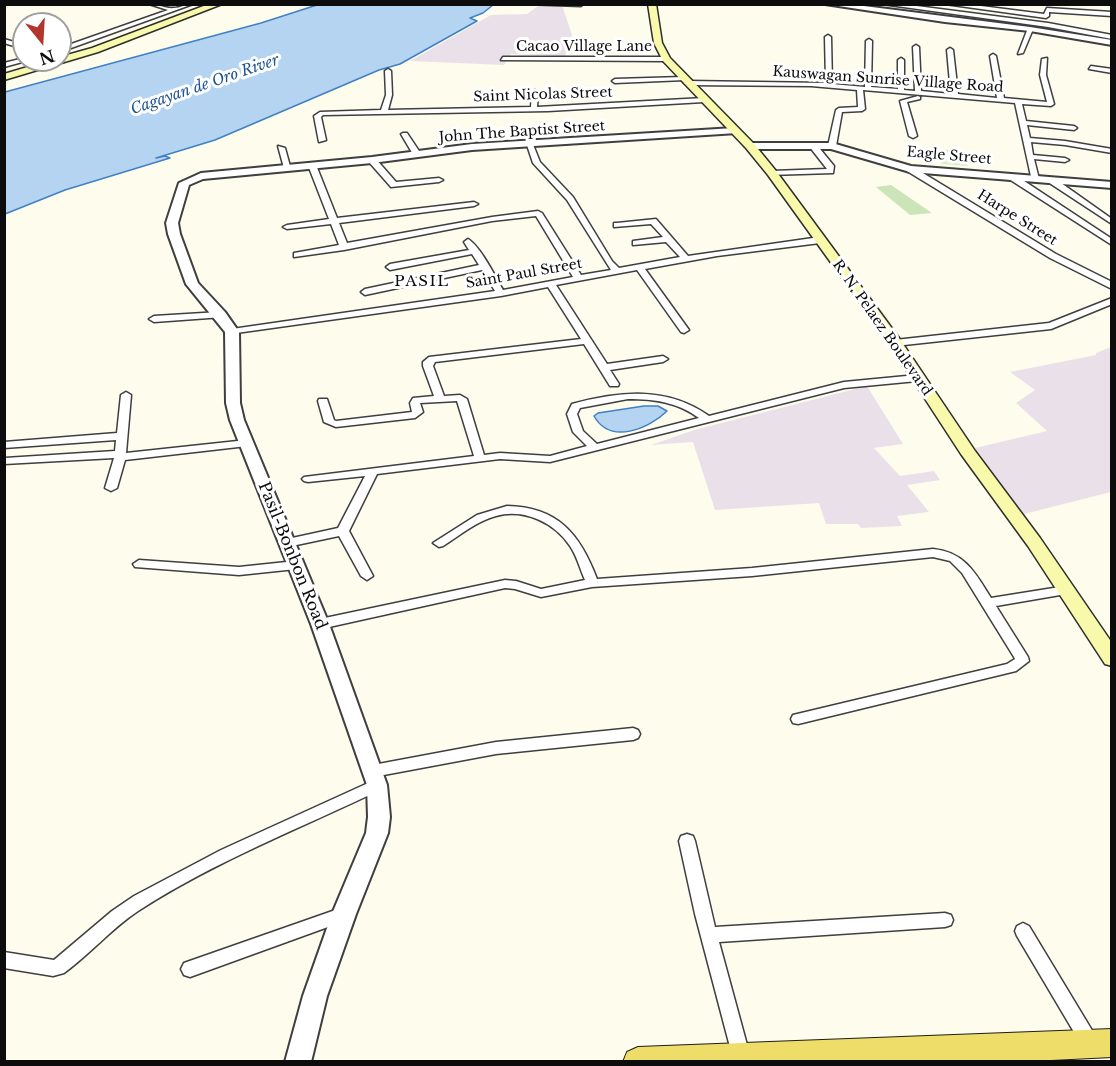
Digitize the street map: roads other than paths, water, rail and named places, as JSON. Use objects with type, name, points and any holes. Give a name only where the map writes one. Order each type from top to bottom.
[{"type":"main road","points":[[4,77],[95,50],[218,4]]},
{"type":"main road","name":"R. N. Pelaez Boulevard","points":[[652,4],[658,43],[666,59],[750,146],[772,173],[895,343],[1112,659]]},
{"type":"main road","points":[[638,1062],[741,1056],[1043,1054],[1101,1043]]},
{"type":"street","points":[[151,4],[175,10]]},
{"type":"street","points":[[72,46],[191,4]]},
{"type":"street","points":[[526,4],[581,4]]},
{"type":"street","points":[[828,4],[1001,26],[1048,25],[1080,33],[1112,37]]},
{"type":"street","points":[[884,4],[1112,43]]},
{"type":"street","points":[[947,4],[1046,16]]},
{"type":"street","points":[[1048,25],[1047,10],[1112,14]]},
{"type":"street","points":[[1011,24],[1012,12]]},
{"type":"street","points":[[1080,33],[1083,12]]},
{"type":"street","points":[[1020,53],[1030,28]]},
{"type":"street","points":[[828,36],[829,86]]},
{"type":"street","points":[[832,146],[841,110],[861,109],[869,40]]},
{"type":"street","points":[[916,47],[918,93]]},
{"type":"street","points":[[950,50],[955,96]]},
{"type":"street","points":[[993,56],[1000,99]]},
{"type":"street","name":"Cacao Village Lane","points":[[502,59],[666,59]]},
{"type":"street","name":"Kauswagan Sunrise Village Road","points":[[615,81],[829,86],[1000,99],[1019,104],[1051,104],[1043,75],[1045,59]]},
{"type":"street","points":[[901,60],[901,92]]},
{"type":"street","points":[[1091,68],[1112,71]]},
{"type":"street","points":[[384,112],[389,95],[388,71]]},
{"type":"street","points":[[534,109],[535,92]]},
{"type":"street","points":[[913,136],[903,101],[929,98],[931,94]]},
{"type":"street","name":"Saint Nicolas Street","points":[[322,140],[317,116],[319,114],[534,109],[704,100]]},
{"type":"street","points":[[1035,179],[1019,104],[1042,109]]},
{"type":"street","points":[[1023,123],[1074,128]]},
{"type":"street","name":"John The Baptist Street","points":[[312,165],[472,147],[734,131]]},
{"type":"street","points":[[405,134],[417,154]]},
{"type":"street","points":[[1027,140],[1065,143],[1112,151]]},
{"type":"street","points":[[529,144],[537,164],[570,199],[617,271]]},
{"type":"street","name":"Eagle Street","points":[[750,146],[832,146],[910,169],[1112,185]]},
{"type":"street","points":[[772,173],[830,171],[831,168],[813,146]]},
{"type":"street","points":[[281,148],[288,168]]},
{"type":"street","points":[[1030,157],[1065,160]]},
{"type":"street","points":[[372,160],[394,184],[439,180]]},
{"type":"street","points":[[232,332],[192,284],[174,234],[174,216],[184,183],[201,176],[312,165],[344,247]]},
{"type":"street","name":"Harpe Street","points":[[910,169],[1053,256],[1112,286]]},
{"type":"street","points":[[1012,177],[1112,243]]},
{"type":"street","points":[[1051,180],[1112,222]]},
{"type":"street","points":[[287,227],[474,204]]},
{"type":"street","points":[[297,255],[492,219],[538,213],[579,279]]},
{"type":"street","points":[[616,225],[650,220],[686,259]]},
{"type":"street","points":[[636,243],[668,239]]},
{"type":"street","name":"Saint Paul Street","points":[[232,332],[501,293],[766,245],[820,240]]},
{"type":"street","points":[[468,242],[501,293]]},
{"type":"street","points":[[390,267],[475,251]]},
{"type":"street","points":[[365,292],[484,267]]},
{"type":"street","points":[[639,267],[684,330]]},
{"type":"street","points":[[551,284],[614,384]]},
{"type":"street","points":[[895,343],[1051,326],[1112,301]]},
{"type":"street","points":[[154,319],[220,315]]},
{"type":"street","name":"Pasil-Bonbon Road","points":[[232,332],[233,403],[320,624],[375,778],[380,817],[315,996],[298,1062]]},
{"type":"street","points":[[440,398],[428,366],[432,359],[587,341]]},
{"type":"street","points":[[603,368],[663,359]]},
{"type":"street","points":[[308,479],[480,458],[513,456],[550,459],[844,386],[918,378]]},
{"type":"street","points":[[111,488],[120,455],[126,395]]},
{"type":"street","points":[[594,447],[575,427],[572,414],[576,406],[608,399],[651,395],[692,407],[708,420]]},
{"type":"street","points":[[323,401],[329,422],[336,424],[415,415],[418,412],[415,403],[417,400],[462,399],[480,458]]},
{"type":"street","points":[[4,445],[123,436]]},
{"type":"street","points":[[5,461],[120,455],[247,443]]},
{"type":"street","points":[[343,531],[372,472]]},
{"type":"street","points":[[439,543],[472,522],[495,512],[514,510],[528,512],[555,524],[571,538],[592,583]]},
{"type":"street","points":[[287,543],[343,531]]},
{"type":"street","points":[[343,531],[367,576]]},
{"type":"street","points":[[320,624],[505,584],[541,593],[592,583],[752,572],[934,553],[956,558],[967,570],[1021,657],[1022,661],[1018,665],[927,690],[798,719]]},
{"type":"street","points":[[139,564],[239,571],[296,565]]},
{"type":"street","points":[[989,603],[1066,590]]},
{"type":"street","points":[[4,960],[58,967],[98,932],[138,902],[375,778],[496,748],[633,734]]},
{"type":"street","points":[[687,842],[741,1056]]},
{"type":"street","points":[[190,969],[344,914]]},
{"type":"street","points":[[710,935],[945,920]]},
{"type":"street","points":[[1023,932],[1101,1043]]},
{"type":"water","name":"Cagayan de Oro River","points":[[320,4],[493,5],[483,13],[470,18],[477,21],[400,64],[379,70],[215,140],[156,158],[165,156],[170,158],[65,190],[5,214],[5,92],[261,23]]},
{"type":"water","points":[[658,406],[667,411],[640,428],[619,432],[601,425],[594,416],[598,413]]},
{"type":"district","name":"PASIL","points":[[422,282]]}]
